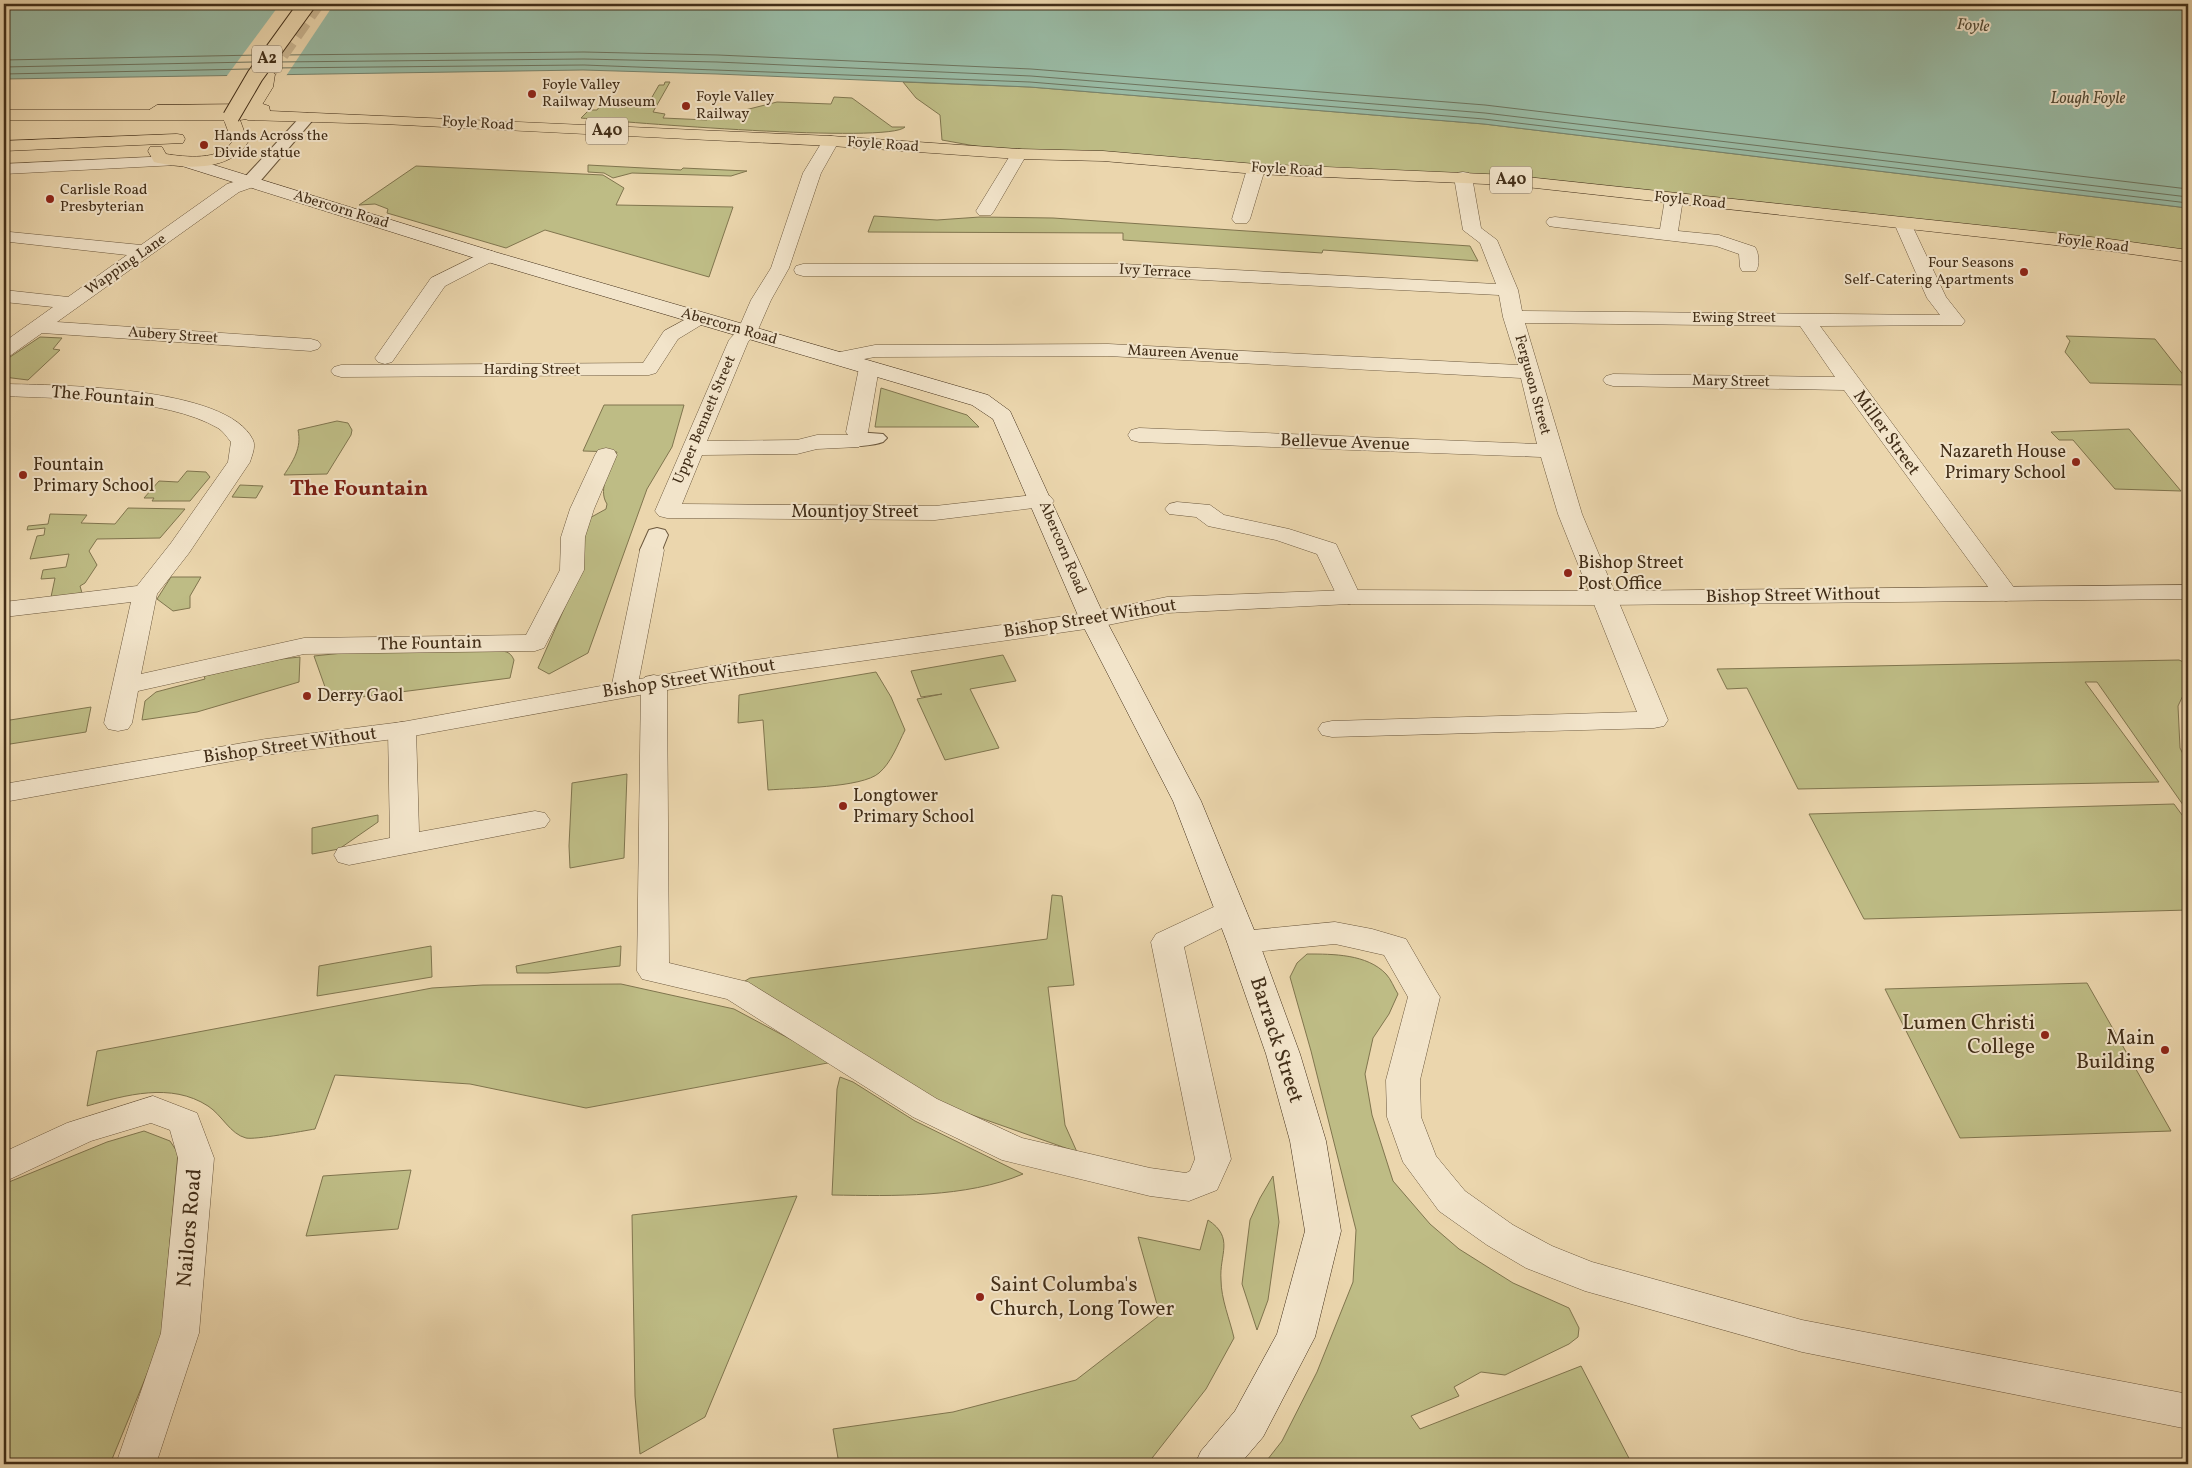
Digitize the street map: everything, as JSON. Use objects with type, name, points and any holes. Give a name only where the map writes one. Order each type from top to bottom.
[{"type":"main road","name":"A2","points":[[156,152],[167,142],[189,135],[228,115],[307,4]]},
{"type":"main road","name":"A2","points":[[228,115],[239,94],[267,74],[254,107]]},
{"type":"main road","points":[[157,110],[217,101],[239,94]]},
{"type":"main road","name":"Foyle Road","points":[[254,107],[306,118],[382,119],[831,142],[1019,154],[1103,156],[1256,169],[1508,180],[2188,256]]},
{"type":"main road","name":"Foyle Road","points":[[4,115],[228,115],[254,107],[382,119]]},
{"type":"main road","name":"Foyle Road","points":[[90,114],[157,110],[228,115]]},
{"type":"main road","points":[[228,115],[235,144]]},
{"type":"main road","points":[[219,134],[235,144]]},
{"type":"main road","name":"A2","points":[[4,146],[111,142],[189,135]]},
{"type":"main road","name":"A2","points":[[111,142],[156,152],[160,158],[180,162]]},
{"type":"main road","points":[[180,162],[213,159],[235,144]]},
{"type":"street","points":[[244,180],[306,118]]},
{"type":"street","name":"Upper Bennett Street","points":[[667,511],[739,340],[747,332],[761,300],[780,268],[812,173],[831,142]]},
{"type":"street","points":[[235,144],[244,180]]},
{"type":"street","points":[[118,165],[156,152]]},
{"type":"street","points":[[985,212],[1019,154]]},
{"type":"street","points":[[4,169],[180,162]]},
{"type":"street","name":"Abercorn Road","points":[[180,162],[488,256],[980,400],[1002,416],[1042,501],[1093,620]]},
{"type":"street","points":[[1241,219],[1256,169]]},
{"type":"street","name":"Ferguson Street","points":[[1332,729],[1654,720],[1570,514],[1550,451],[1530,372],[1513,316],[1508,290],[1488,240],[1472,230],[1463,177]]},
{"type":"street","name":"Wapping Lane","points":[[4,351],[244,180]]},
{"type":"street","points":[[1668,234],[1674,199]]},
{"type":"street","points":[[1555,222],[1719,241],[1748,250],[1749,266]]},
{"type":"street","name":"Ewing Street","points":[[1513,316],[1955,321],[1937,298],[1903,223]]},
{"type":"street","points":[[10,237],[144,251]]},
{"type":"street","points":[[385,358],[438,282],[488,256]]},
{"type":"street","name":"Ivy Terrace","points":[[803,270],[1123,270],[1508,290]]},
{"type":"street","points":[[4,296],[72,303]]},
{"type":"street","name":"Harding Street","points":[[340,371],[649,370],[668,339],[674,333],[699,318]]},
{"type":"street","name":"Miller Street","points":[[1805,318],[1850,384],[2006,594]]},
{"type":"street","name":"Aubery Street","points":[[36,327],[311,345]]},
{"type":"street","name":"Maureen Avenue","points":[[837,358],[875,350],[1108,350],[1530,372]]},
{"type":"street","points":[[694,448],[798,447],[817,442],[861,437],[870,368]]},
{"type":"street","name":"Mary Street","points":[[1613,380],[1850,384]]},
{"type":"street","name":"The Fountain","points":[[4,390],[133,399],[178,405],[222,420],[242,439],[243,450],[239,462],[145,593],[117,727]]},
{"type":"street","name":"Bellevue Avenue","points":[[1139,435],[1550,451]]},
{"type":"street","name":"The Fountain","points":[[125,686],[304,646],[535,643],[572,570],[573,537],[582,509],[606,455]]},
{"type":"street","name":"Mountjoy Street","points":[[667,511],[934,513],[1042,501]]},
{"type":"street","points":[[1177,509],[1202,510],[1216,521],[1281,534],[1327,549],[1349,597]]},
{"type":"street","points":[[624,689],[654,543]]},
{"type":"street","name":"Bishop Street Without","points":[[4,793],[266,748],[402,730],[654,683],[1093,620],[1167,605],[1349,597],[1603,598],[2188,592]]},
{"type":"street","points":[[4,610],[145,593]]},
{"type":"street","name":"Barrack Street","points":[[1093,620],[1187,800],[1237,926],[1283,1054],[1308,1141],[1323,1231],[1296,1337],[1249,1424],[1215,1464]]},
{"type":"street","points":[[654,683],[654,971],[737,990],[925,1108],[1014,1150],[1150,1182],[1189,1187],[1204,1180],[1213,1159],[1166,942],[1237,926],[1335,933],[1395,947],[1424,998],[1403,1080],[1404,1117],[1421,1162],[1452,1201],[1500,1235],[1539,1257],[1585,1276],[1802,1336],[2188,1412]]},
{"type":"street","points":[[402,730],[405,844]]},
{"type":"street","points":[[349,855],[535,820]]},
{"type":"street","name":"Nailors Road","points":[[4,1168],[79,1132],[154,1109],[185,1122],[196,1158],[180,1333],[136,1464]]},
{"type":"shaded area","points":[[665,82],[670,82],[653,112],[665,114],[663,118],[707,120],[711,114],[729,114],[777,102],[831,104],[834,97],[852,98],[892,127],[905,127],[888,132],[806,133],[581,118],[589,110],[597,110],[602,103],[648,104],[659,85],[664,85]]},
{"type":"shaded area","points":[[903,82],[1030,87],[1484,124],[2188,208],[2188,256],[2109,245],[1508,180],[1019,154],[942,140],[940,115],[916,98]]},
{"type":"shaded area","points":[[588,165],[747,171],[731,176],[632,173],[613,178],[604,173],[588,172]]},
{"type":"shaded area","points":[[416,166],[603,175],[624,188],[616,205],[733,207],[709,277],[545,230],[506,248],[387,213],[388,209],[375,204],[359,205]]},
{"type":"shaded area","points":[[874,216],[937,220],[980,217],[1053,218],[1470,246],[1478,261],[1323,250],[1322,253],[1123,240],[1123,233],[868,232]]},
{"type":"shaded area","points":[[2066,336],[2155,339],[2188,381],[2188,385],[2090,383],[2065,352],[2070,341]]},
{"type":"shaded area","points":[[40,337],[62,338],[53,349],[60,350],[28,380],[4,377],[4,361]]},
{"type":"shaded area","points":[[881,388],[967,415],[979,427],[875,427]]},
{"type":"shaded area","points":[[604,405],[684,405],[672,447],[647,489],[588,653],[549,674],[538,668],[582,568],[586,520],[606,509],[604,485],[617,452],[583,451]]},
{"type":"shaded area","points":[[337,421],[348,423],[352,430],[351,435],[327,474],[284,475],[298,448],[298,430]]},
{"type":"shaded area","points":[[2129,429],[2181,491],[2115,489],[2073,440],[2059,440],[2051,432]]},
{"type":"shaded area","points":[[187,471],[206,472],[210,477],[190,501],[152,501],[154,498],[144,498],[159,481],[178,482]]},
{"type":"shaded area","points":[[240,485],[263,486],[256,498],[232,497]]},
{"type":"shaded area","points":[[128,508],[185,509],[160,538],[97,539],[89,551],[97,565],[85,583],[80,586],[82,593],[51,597],[55,578],[41,579],[43,570],[66,567],[69,554],[30,559],[37,536],[44,535],[45,528],[27,530],[28,526],[48,524],[50,514],[87,515],[81,523],[115,524]]},
{"type":"shaded area","points":[[171,577],[201,577],[190,596],[190,608],[173,611],[157,599]]},
{"type":"shaded area","points":[[502,651],[511,655],[514,660],[510,678],[330,701],[314,656],[352,652]]},
{"type":"shaded area","points":[[1003,655],[1016,681],[970,689],[999,748],[945,760],[917,699],[942,694],[921,697],[911,671]]},
{"type":"shaded area","points":[[300,657],[299,682],[197,712],[142,720],[145,701],[156,692],[205,679],[204,676],[281,659]]},
{"type":"shaded area","points":[[2179,660],[2188,664],[2188,685],[2178,706],[2180,748],[2188,764],[2188,812],[2097,682],[2085,682],[2159,782],[1798,789],[1747,688],[1727,689],[1717,669]]},
{"type":"shaded area","points":[[876,672],[891,697],[905,730],[894,753],[883,769],[870,778],[858,782],[768,790],[763,720],[738,723],[739,695]]},
{"type":"shaded area","points":[[91,707],[86,732],[4,745],[4,721]]},
{"type":"shaded area","points":[[627,774],[624,858],[570,868],[569,846],[572,783]]},
{"type":"shaded area","points":[[2174,804],[2188,823],[2188,910],[1864,919],[1809,814]]},
{"type":"shaded area","points":[[378,815],[378,822],[339,849],[312,854],[312,828]]},
{"type":"shaded area","points":[[1052,895],[1062,896],[1074,985],[1048,987],[1065,1125],[1077,1152],[938,1103],[740,984],[750,978],[1047,939]]},
{"type":"shaded area","points":[[431,946],[432,977],[317,996],[319,966]]},
{"type":"shaded area","points":[[621,946],[620,966],[548,973],[517,973],[516,966]]},
{"type":"shaded area","points":[[1307,954],[1349,956],[1369,962],[1386,974],[1398,994],[1389,1014],[1373,1038],[1365,1074],[1372,1115],[1393,1181],[1430,1224],[1459,1249],[1513,1283],[1569,1308],[1579,1328],[1578,1337],[1569,1344],[1505,1375],[1481,1372],[1454,1387],[1459,1396],[1411,1416],[1420,1429],[1581,1366],[1632,1464],[1264,1464],[1282,1441],[1317,1372],[1353,1282],[1356,1230],[1311,1051],[1290,977],[1297,963]]},
{"type":"shaded area","points":[[2087,983],[2171,1131],[1960,1138],[1885,989]]},
{"type":"shaded area","points":[[621,984],[734,1009],[833,1062],[586,1108],[470,1084],[335,1075],[315,1129],[251,1138],[235,1133],[208,1106],[179,1094],[148,1093],[117,1098],[87,1106],[97,1051],[432,988],[483,985]]},
{"type":"shaded area","points":[[840,1077],[853,1082],[915,1121],[1023,1174],[978,1188],[929,1194],[832,1195],[837,1089]]},
{"type":"shaded area","points":[[144,1131],[170,1141],[178,1153],[161,1340],[110,1464],[4,1464],[4,1184],[107,1142]]},
{"type":"shaded area","points":[[411,1170],[398,1229],[306,1236],[323,1176]]},
{"type":"shaded area","points":[[1273,1176],[1279,1222],[1268,1300],[1257,1330],[1242,1284],[1250,1220]]},
{"type":"shaded area","points":[[797,1196],[705,1417],[640,1454],[635,1396],[632,1215]]},
{"type":"shaded area","points":[[1208,1220],[1221,1233],[1223,1240],[1221,1287],[1234,1338],[1206,1389],[1149,1462],[1144,1464],[839,1464],[833,1429],[953,1412],[1076,1380],[1160,1315],[1138,1237],[1200,1250]]},
{"type":"water","name":"Lough Foyle","points":[[4,4],[2188,4],[2188,208],[1484,124],[1030,87],[583,70],[4,79]]},
{"type":"pier","points":[[280,4],[334,4],[286,76],[226,77]]},
{"type":"tunnel","points":[[267,74],[316,4]]},
{"type":"place","name":"Foyle Valley Railway Museum","points":[[532,94]]},
{"type":"place","name":"Foyle Valley Railway","points":[[686,106]]},
{"type":"place","name":"Hands Across the Divide statue","points":[[204,145]]},
{"type":"place","name":"Carlisle Road Presbyterian","points":[[50,199]]},
{"type":"place","name":"Four Seasons Self-Catering Apartments","points":[[2024,272]]},
{"type":"place","name":"Nazareth House Primary School","points":[[2076,462]]},
{"type":"place","name":"Fountain Primary School","points":[[23,475]]},
{"type":"place","name":"Bishop Street Post Office","points":[[1568,573]]},
{"type":"place","name":"Derry Gaol","points":[[307,696]]},
{"type":"place","name":"Longtower Primary School","points":[[843,806]]},
{"type":"place","name":"Lumen Christi College","points":[[2045,1035]]},
{"type":"place","name":"Main Building","points":[[2165,1050]]},
{"type":"place","name":"Saint Columba's Church, Long Tower","points":[[980,1297]]},
{"type":"district","name":"The Fountain","points":[[359,489]]},
{"type":"water label","name":"Foyle","points":[[1973,26]]}]
